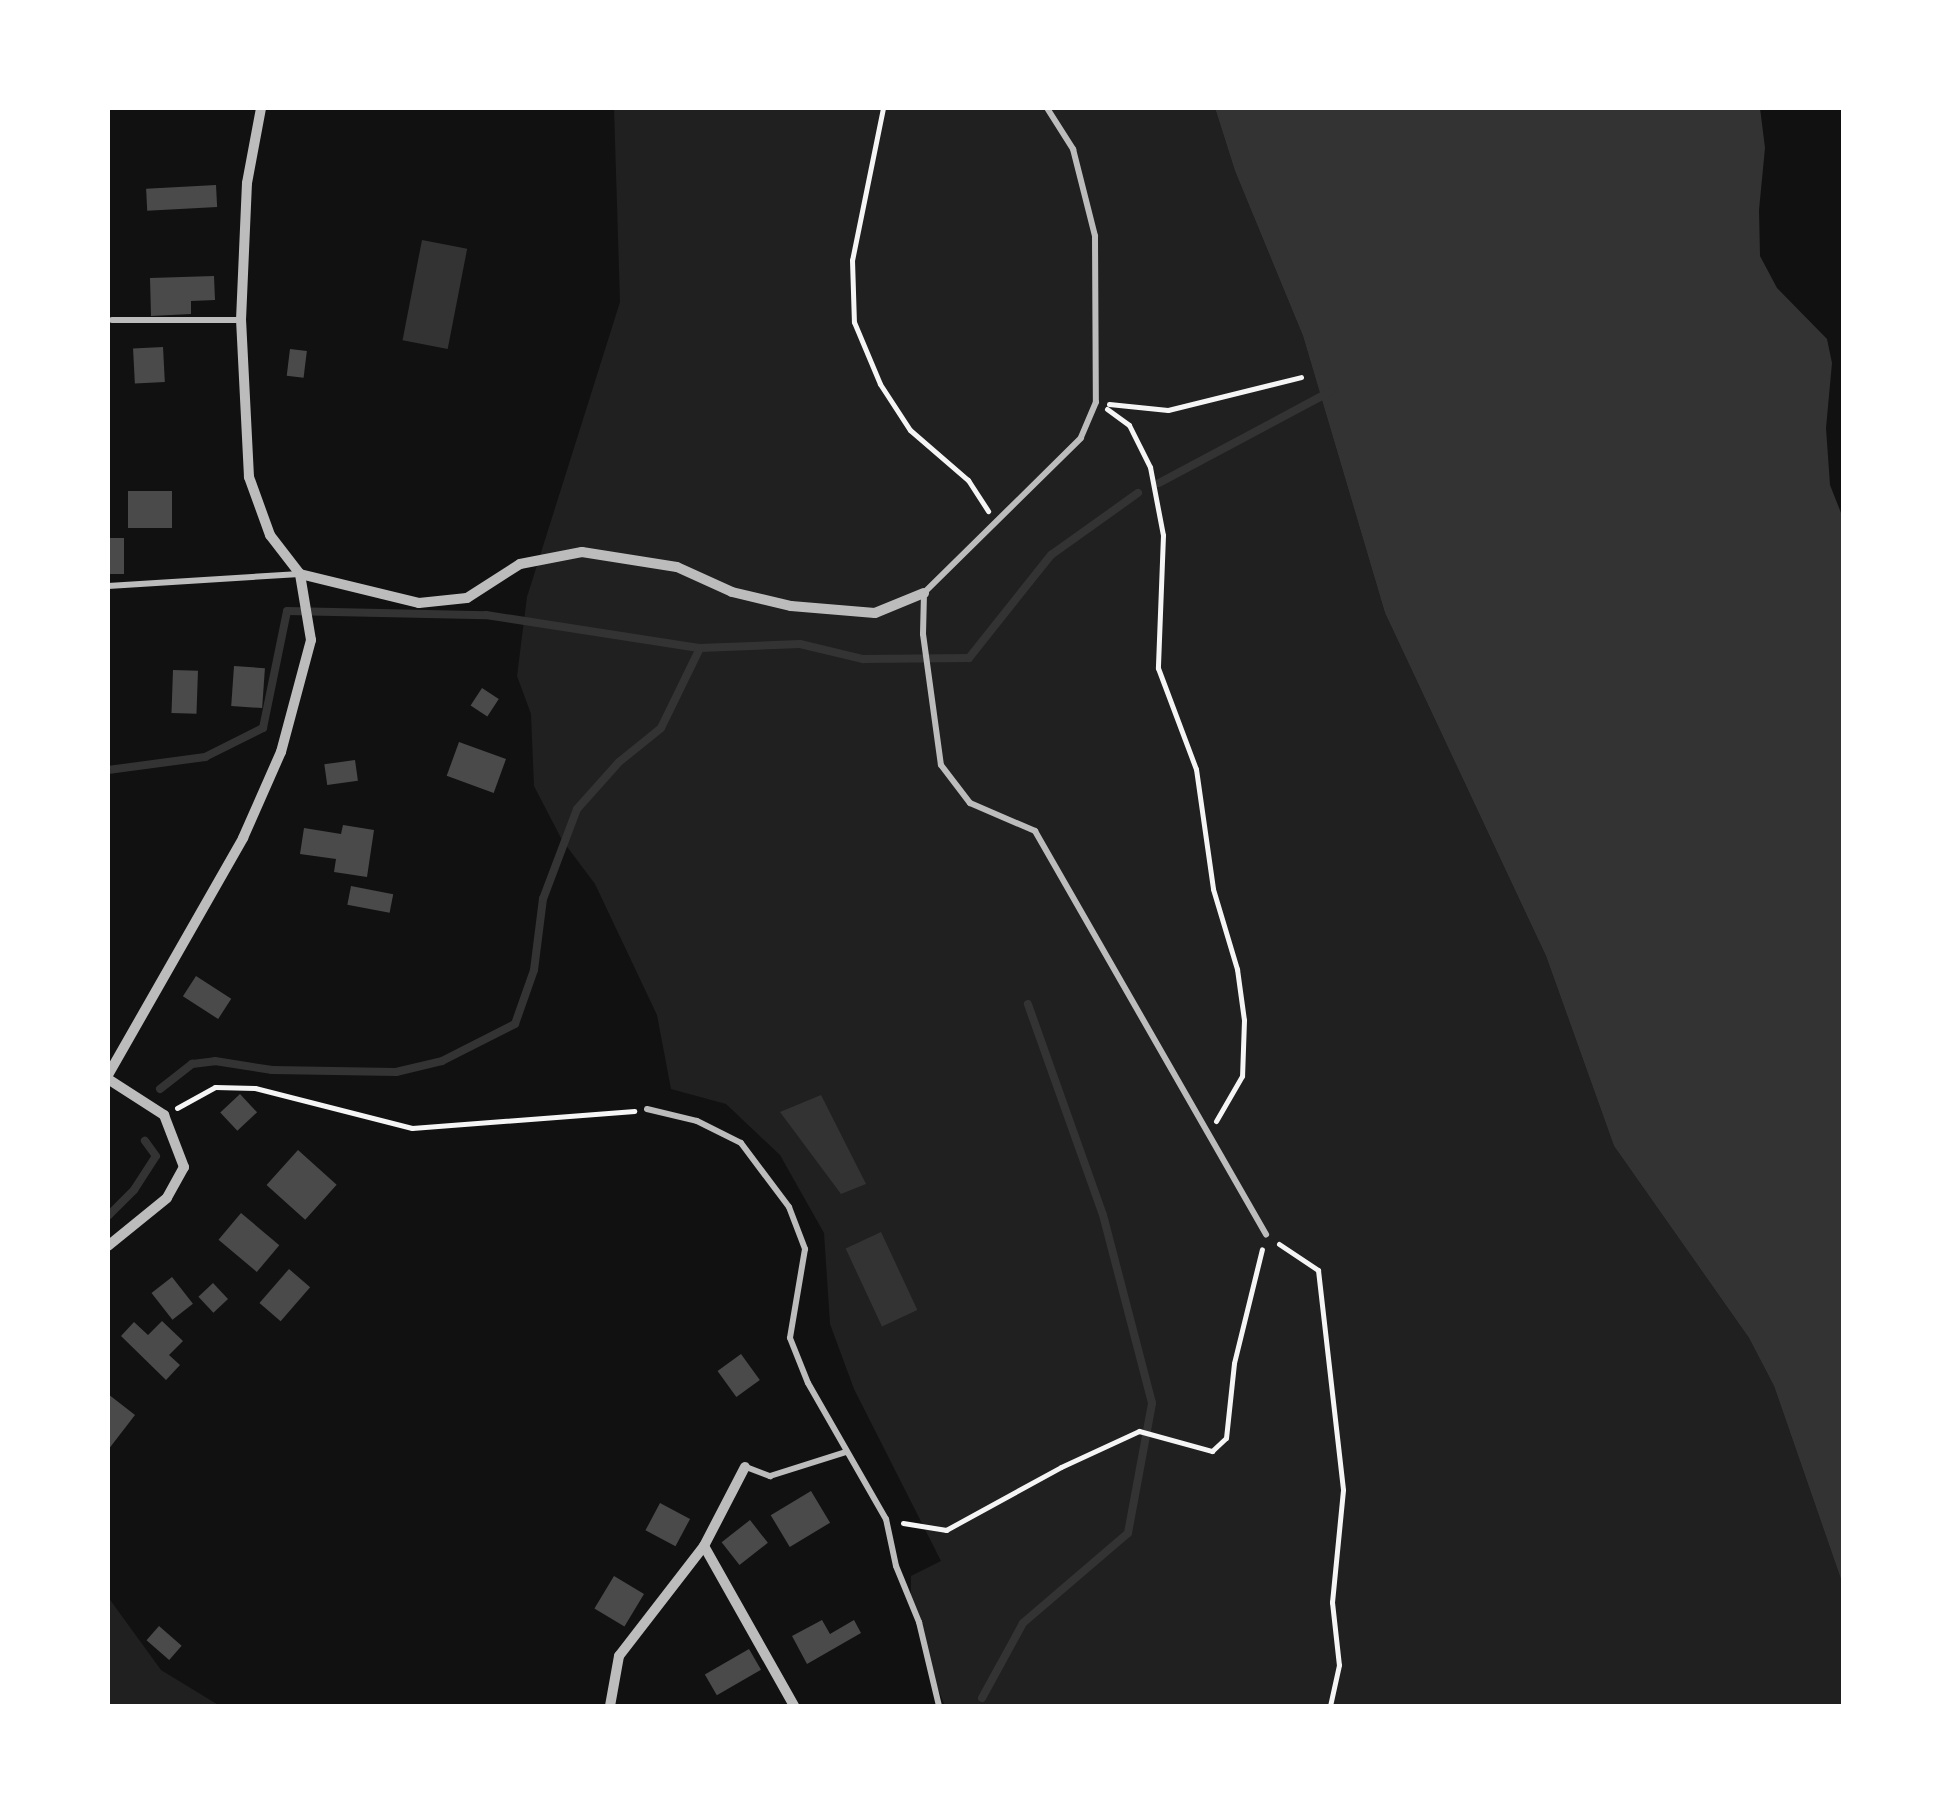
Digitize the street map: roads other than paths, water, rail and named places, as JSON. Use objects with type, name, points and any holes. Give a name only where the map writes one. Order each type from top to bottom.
[{"type":"street","points":[[108,1246],[168,1198],[184,1167],[164,1115],[108,1076],[243,838],[281,752],[311,640],[300,574],[270,535],[249,477],[242,320],[247,183],[260,108]]},
{"type":"street","points":[[300,574],[419,603],[468,598],[520,564],[582,552],[677,567],[732,592],[791,606],[875,613],[924,592]]},
{"type":"street","points":[[610,1706],[619,1656],[704,1546],[745,1467]]},
{"type":"street","points":[[704,1546],[794,1706]]},
{"type":"lane","points":[[1047,108],[1073,149],[1095,236],[1096,402],[1081,438],[924,592],[923,634],[941,766],[970,803],[1035,831],[1266,1234]]},
{"type":"lane","points":[[112,320],[242,320]]},
{"type":"lane","points":[[108,586],[300,574]]},
{"type":"lane","points":[[648,1110],[697,1121],[741,1143],[789,1207],[805,1249],[790,1338],[808,1383],[886,1519],[896,1566],[918,1622],[939,1706]]},
{"type":"lane","points":[[745,1467],[770,1476],[846,1452]]},
{"type":"waterway","points":[[1159,483],[1331,391]]},
{"type":"waterway","points":[[108,770],[205,757],[263,728],[287,611],[486,615],[700,648],[800,644],[863,659],[969,658],[1051,555],[1138,493]]},
{"type":"waterway","points":[[160,1089],[192,1064],[215,1061],[272,1070],[396,1072],[442,1061],[515,1024],[534,970],[543,899],[577,809],[619,762],[661,728],[700,648]]},
{"type":"waterway","points":[[982,1698],[1023,1623],[1128,1533],[1152,1403],[1103,1215],[1028,1004]]},
{"type":"waterway","points":[[108,1216],[134,1190],[156,1156],[145,1141]]}]
